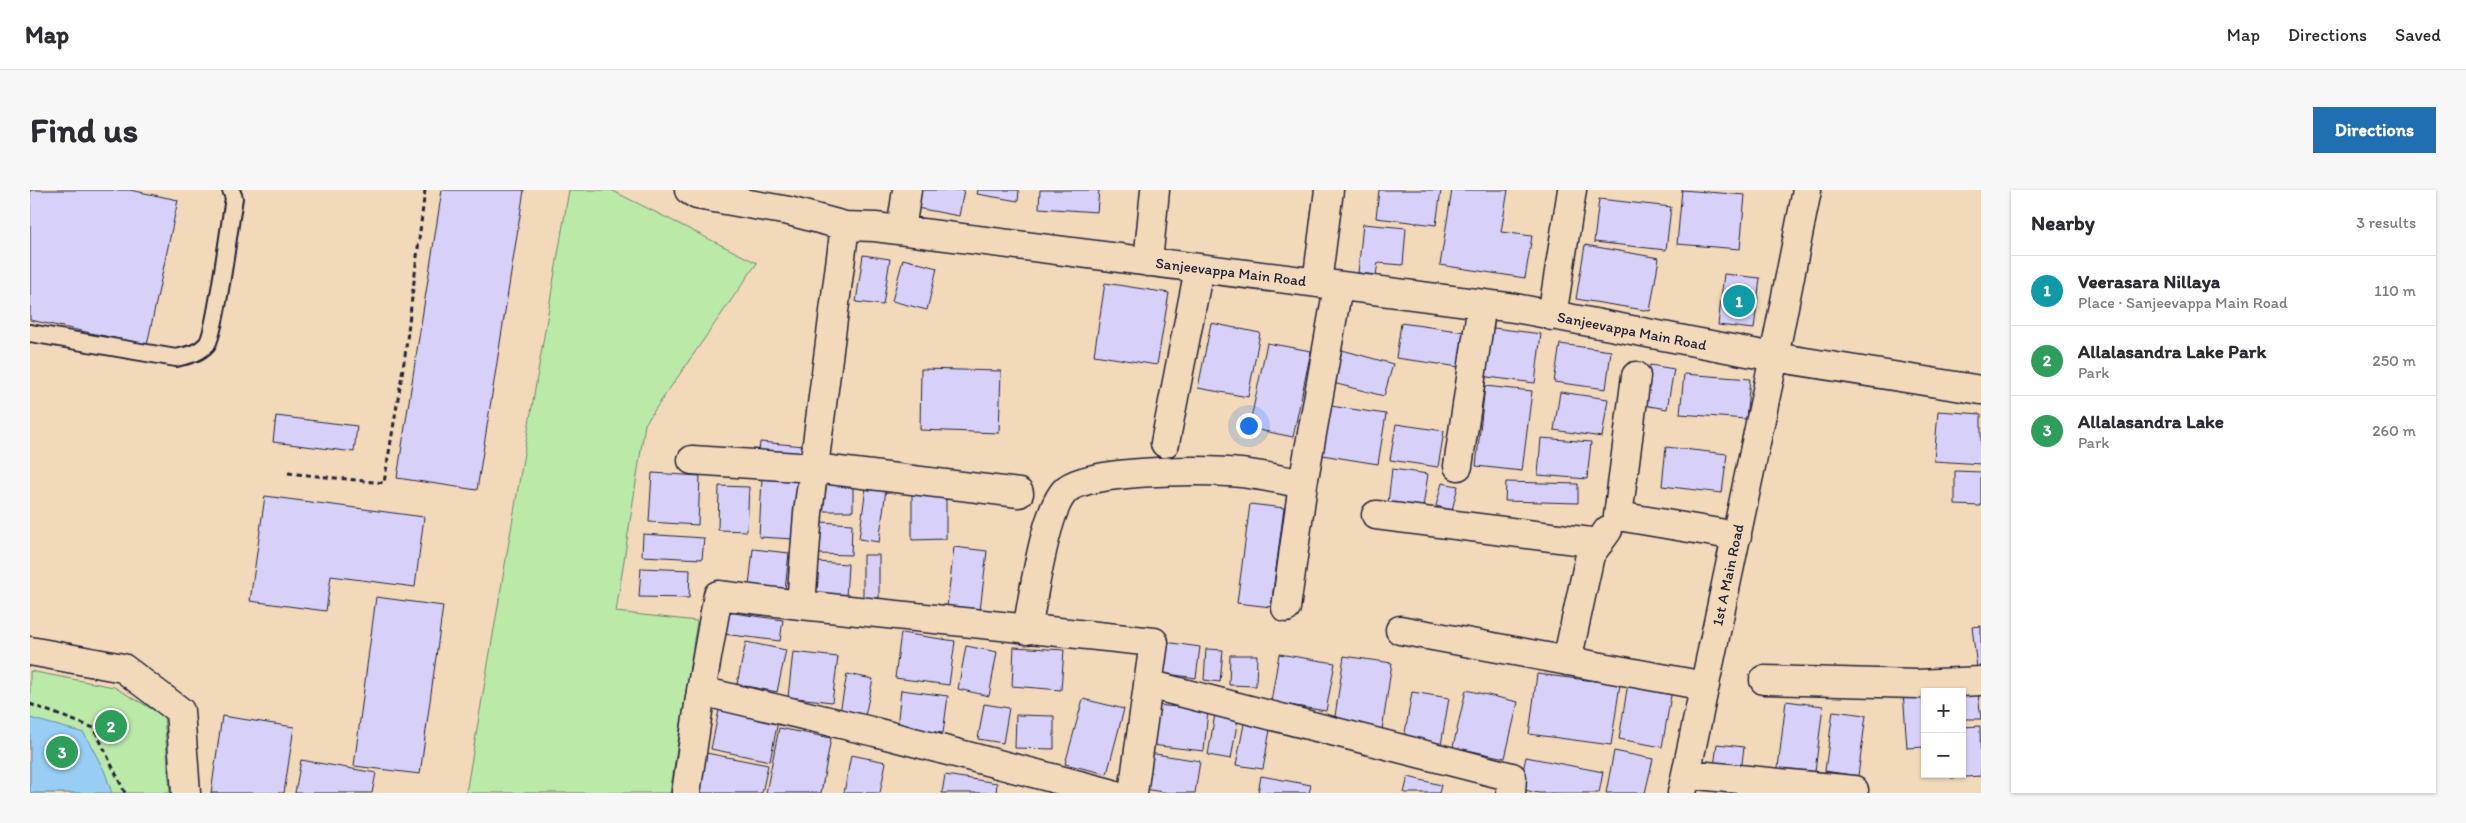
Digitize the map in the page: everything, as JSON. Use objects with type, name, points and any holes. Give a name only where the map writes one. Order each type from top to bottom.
[{"type":"street","points":[[901,230],[907,190]]},
{"type":"street","points":[[1148,262],[1155,190]]},
{"type":"street","points":[[1286,608],[1327,285],[1329,190]]},
{"type":"street","points":[[1552,316],[1572,190]]},
{"type":"street","name":"1st A Main Road","points":[[1684,783],[1737,536],[1807,190]]},
{"type":"street","name":"Sanjeevappa Main Road","points":[[695,192],[845,226],[901,230],[1482,304],[1774,357],[1981,390]]},
{"type":"street","points":[[801,605],[808,513],[845,226]]},
{"type":"street","points":[[1165,443],[1199,268]]},
{"type":"street","points":[[1458,466],[1482,304]]},
{"type":"street","points":[[1568,661],[1590,555],[1618,516],[1636,376]]},
{"type":"street","points":[[692,460],[814,468],[1019,493]]},
{"type":"street","points":[[1027,630],[1051,512],[1067,489],[1094,478],[1174,472],[1230,472],[1303,484]]},
{"type":"street","points":[[1376,515],[1599,543]]},
{"type":"street","points":[[1618,516],[1737,536]]},
{"type":"street","points":[[686,793],[718,595],[1027,630],[1154,642],[1133,793]]},
{"type":"street","points":[[1400,630],[1705,686]]},
{"type":"street","points":[[30,651],[123,668],[180,711],[186,793]]},
{"type":"street","points":[[1764,680],[1916,684],[1981,681]]},
{"type":"street","points":[[1148,684],[1512,777],[1511,793]]},
{"type":"street","points":[[701,691],[875,732],[1110,793]]},
{"type":"street","points":[[1684,783],[1854,790]]},
{"type":"lane","points":[[30,333],[176,358],[196,353],[208,342],[214,321],[234,198],[231,190]]},
{"type":"path","points":[[288,472],[384,483],[405,356],[425,190]]},
{"type":"path","points":[[30,704],[94,728],[125,793]]},
{"type":"green space","points":[[569,190],[611,190],[757,263],[645,424],[616,612],[697,621],[670,793],[466,793]]},
{"type":"green space","points":[[30,671],[114,687],[164,716],[170,793],[30,793]]},
{"type":"water","points":[[30,718],[84,733],[104,770],[112,793],[30,793]]},
{"type":"building","points":[[30,190],[130,190],[178,200],[147,345],[30,320]]},
{"type":"building","points":[[442,190],[524,190],[477,490],[397,478]]},
{"type":"building","points":[[920,190],[964,190],[959,216],[917,208]]},
{"type":"building","points":[[978,190],[1019,190],[1018,201],[977,194]]},
{"type":"building","points":[[1040,190],[1099,190],[1097,212],[1039,208]]},
{"type":"building","points":[[1379,190],[1441,190],[1436,225],[1376,218]]},
{"type":"building","points":[[1452,190],[1508,190],[1501,232],[1532,236],[1525,278],[1440,265]]},
{"type":"building","points":[[1682,190],[1745,195],[1740,249],[1677,244]]},
{"type":"building","points":[[1599,199],[1671,207],[1666,250],[1594,242]]},
{"type":"building","points":[[1363,224],[1406,228],[1403,265],[1378,263],[1376,275],[1358,273]]},
{"type":"building","points":[[1585,245],[1659,258],[1650,311],[1576,299]]},
{"type":"building","points":[[863,255],[890,259],[883,305],[856,302]]},
{"type":"building","points":[[903,259],[937,268],[927,310],[892,301]]},
{"type":"building","points":[[1724,274],[1760,278],[1754,329],[1718,325]]},
{"type":"building","points":[[1105,283],[1169,293],[1157,365],[1094,355]]},
{"type":"building","points":[[1211,323],[1260,333],[1248,397],[1198,388]]},
{"type":"building","points":[[1401,323],[1465,332],[1460,367],[1396,358]]},
{"type":"building","points":[[1486,327],[1541,334],[1535,383],[1480,376]]},
{"type":"building","points":[[1267,343],[1311,351],[1293,437],[1249,428]]},
{"type":"building","points":[[1560,344],[1611,351],[1606,389],[1554,382]]},
{"type":"building","points":[[1342,350],[1393,364],[1384,396],[1333,383]]},
{"type":"building","points":[[1650,365],[1674,369],[1667,409],[1643,405]]},
{"type":"building","points":[[921,369],[1001,371],[999,433],[920,430]]},
{"type":"building","points":[[1684,374],[1750,379],[1746,419],[1680,414]]},
{"type":"building","points":[[1485,386],[1532,391],[1522,471],[1476,466]]},
{"type":"building","points":[[1560,392],[1608,399],[1602,437],[1554,430]]},
{"type":"building","points":[[1330,406],[1386,414],[1378,464],[1322,455]]},
{"type":"building","points":[[1938,411],[1981,414],[1981,464],[1934,461]]},
{"type":"building","points":[[276,416],[357,426],[354,452],[273,442]]},
{"type":"building","points":[[1396,424],[1444,431],[1438,467],[1390,460]]},
{"type":"building","points":[[1541,438],[1591,442],[1587,479],[1538,475]]},
{"type":"building","points":[[760,442],[804,446],[802,466],[758,462]]},
{"type":"building","points":[[1666,447],[1727,454],[1722,493],[1662,486]]},
{"type":"building","points":[[1392,469],[1428,474],[1423,507],[1388,503]]},
{"type":"building","points":[[1955,471],[1981,472],[1981,506],[1955,505]]},
{"type":"building","points":[[652,473],[700,476],[698,525],[649,522]]},
{"type":"building","points":[[762,478],[798,480],[794,539],[759,537]]},
{"type":"building","points":[[867,480],[887,482],[879,542],[859,539]]},
{"type":"building","points":[[1506,482],[1578,484],[1578,503],[1505,501]]},
{"type":"building","points":[[1442,483],[1458,486],[1452,510],[1436,506]]},
{"type":"building","points":[[816,484],[853,484],[853,511],[816,511]]},
{"type":"building","points":[[719,486],[749,487],[747,531],[718,530]]},
{"type":"building","points":[[946,487],[946,539],[912,540],[912,488]]},
{"type":"building","points":[[265,496],[424,517],[415,587],[331,576],[326,611],[250,601]]},
{"type":"building","points":[[1250,504],[1284,508],[1271,607],[1237,603]]},
{"type":"building","points":[[821,522],[852,524],[851,555],[819,554]]},
{"type":"building","points":[[643,534],[704,538],[702,559],[642,556]]},
{"type":"building","points":[[954,547],[987,551],[980,611],[947,607]]},
{"type":"building","points":[[753,549],[789,553],[784,600],[748,596]]},
{"type":"building","points":[[863,555],[879,555],[879,598],[863,598]]},
{"type":"building","points":[[817,562],[848,564],[846,598],[814,595]]},
{"type":"building","points":[[641,568],[690,570],[689,598],[639,597]]},
{"type":"building","points":[[376,597],[443,606],[420,774],[354,766]]},
{"type":"building","points":[[726,612],[783,620],[780,641],[723,634]]},
{"type":"building","points":[[1981,626],[1981,668],[1977,668],[1972,627]]},
{"type":"building","points":[[901,633],[955,641],[949,685],[895,678]]},
{"type":"building","points":[[746,642],[786,650],[777,692],[737,684]]},
{"type":"building","points":[[1165,642],[1200,647],[1196,678],[1161,673]]},
{"type":"building","points":[[966,646],[997,652],[989,696],[958,689]]},
{"type":"building","points":[[1014,647],[1064,650],[1061,690],[1012,686]]},
{"type":"building","points":[[1206,649],[1223,650],[1220,682],[1204,680]]},
{"type":"building","points":[[793,652],[838,657],[832,702],[788,697]]},
{"type":"building","points":[[1279,654],[1335,663],[1326,711],[1271,702]]},
{"type":"building","points":[[1230,655],[1257,655],[1256,686],[1229,685]]},
{"type":"building","points":[[1344,656],[1392,663],[1382,730],[1334,723]]},
{"type":"building","points":[[847,674],[873,679],[865,716],[840,712]]},
{"type":"building","points":[[1537,674],[1620,684],[1611,745],[1529,734]]},
{"type":"building","points":[[1629,677],[1673,684],[1662,747],[1619,739]]},
{"type":"building","points":[[1977,685],[1981,719],[1966,719],[1966,688],[1940,688]]},
{"type":"building","points":[[901,690],[948,696],[943,733],[897,727]]},
{"type":"building","points":[[1466,690],[1518,702],[1505,758],[1453,747]]},
{"type":"building","points":[[1921,690],[1921,747],[1907,748],[1903,691]]},
{"type":"building","points":[[1412,692],[1449,698],[1441,745],[1404,739]]},
{"type":"building","points":[[1083,699],[1124,709],[1107,774],[1065,764]]},
{"type":"building","points":[[1786,701],[1823,706],[1814,780],[1777,776]]},
{"type":"building","points":[[984,704],[1009,708],[1003,743],[978,739]]},
{"type":"building","points":[[1146,704],[1208,710],[1204,751],[1142,744]]},
{"type":"building","points":[[719,710],[778,721],[770,761],[711,749]]},
{"type":"building","points":[[1833,711],[1866,715],[1858,776],[1825,771]]},
{"type":"building","points":[[1215,714],[1238,718],[1231,759],[1208,755]]},
{"type":"building","points":[[1016,715],[1054,716],[1054,749],[1015,748]]},
{"type":"building","points":[[222,716],[294,727],[284,793],[211,793]]},
{"type":"building","points":[[1245,719],[1271,724],[1263,769],[1236,765]]},
{"type":"building","points":[[1980,726],[1981,776],[1966,777],[1966,727]]},
{"type":"building","points":[[779,728],[831,738],[821,793],[766,793]]},
{"type":"building","points":[[1717,744],[1744,747],[1740,779],[1713,775]]},
{"type":"building","points":[[1614,751],[1653,759],[1645,793],[1606,793]]},
{"type":"building","points":[[706,753],[768,765],[762,793],[698,793]]},
{"type":"building","points":[[1149,753],[1200,761],[1195,793],[1169,793],[1144,789]]},
{"type":"building","points":[[851,755],[886,762],[880,793],[844,793]]},
{"type":"building","points":[[1526,757],[1603,772],[1599,793],[1539,793],[1519,789]]},
{"type":"building","points":[[301,760],[376,773],[372,793],[295,793]]},
{"type":"building","points":[[945,775],[997,783],[996,793],[942,793]]},
{"type":"building","points":[[1261,776],[1311,785],[1309,793],[1258,793]]},
{"type":"building","points":[[1408,777],[1441,785],[1439,793],[1404,793]]},
{"type":"place","name":"Veerasara Nillaya","points":[[1739,301]]},
{"type":"place","name":"Allalasandra Lake Park","points":[[111,726]]},
{"type":"place","name":"Allalasandra Lake","points":[[62,752]]}]
